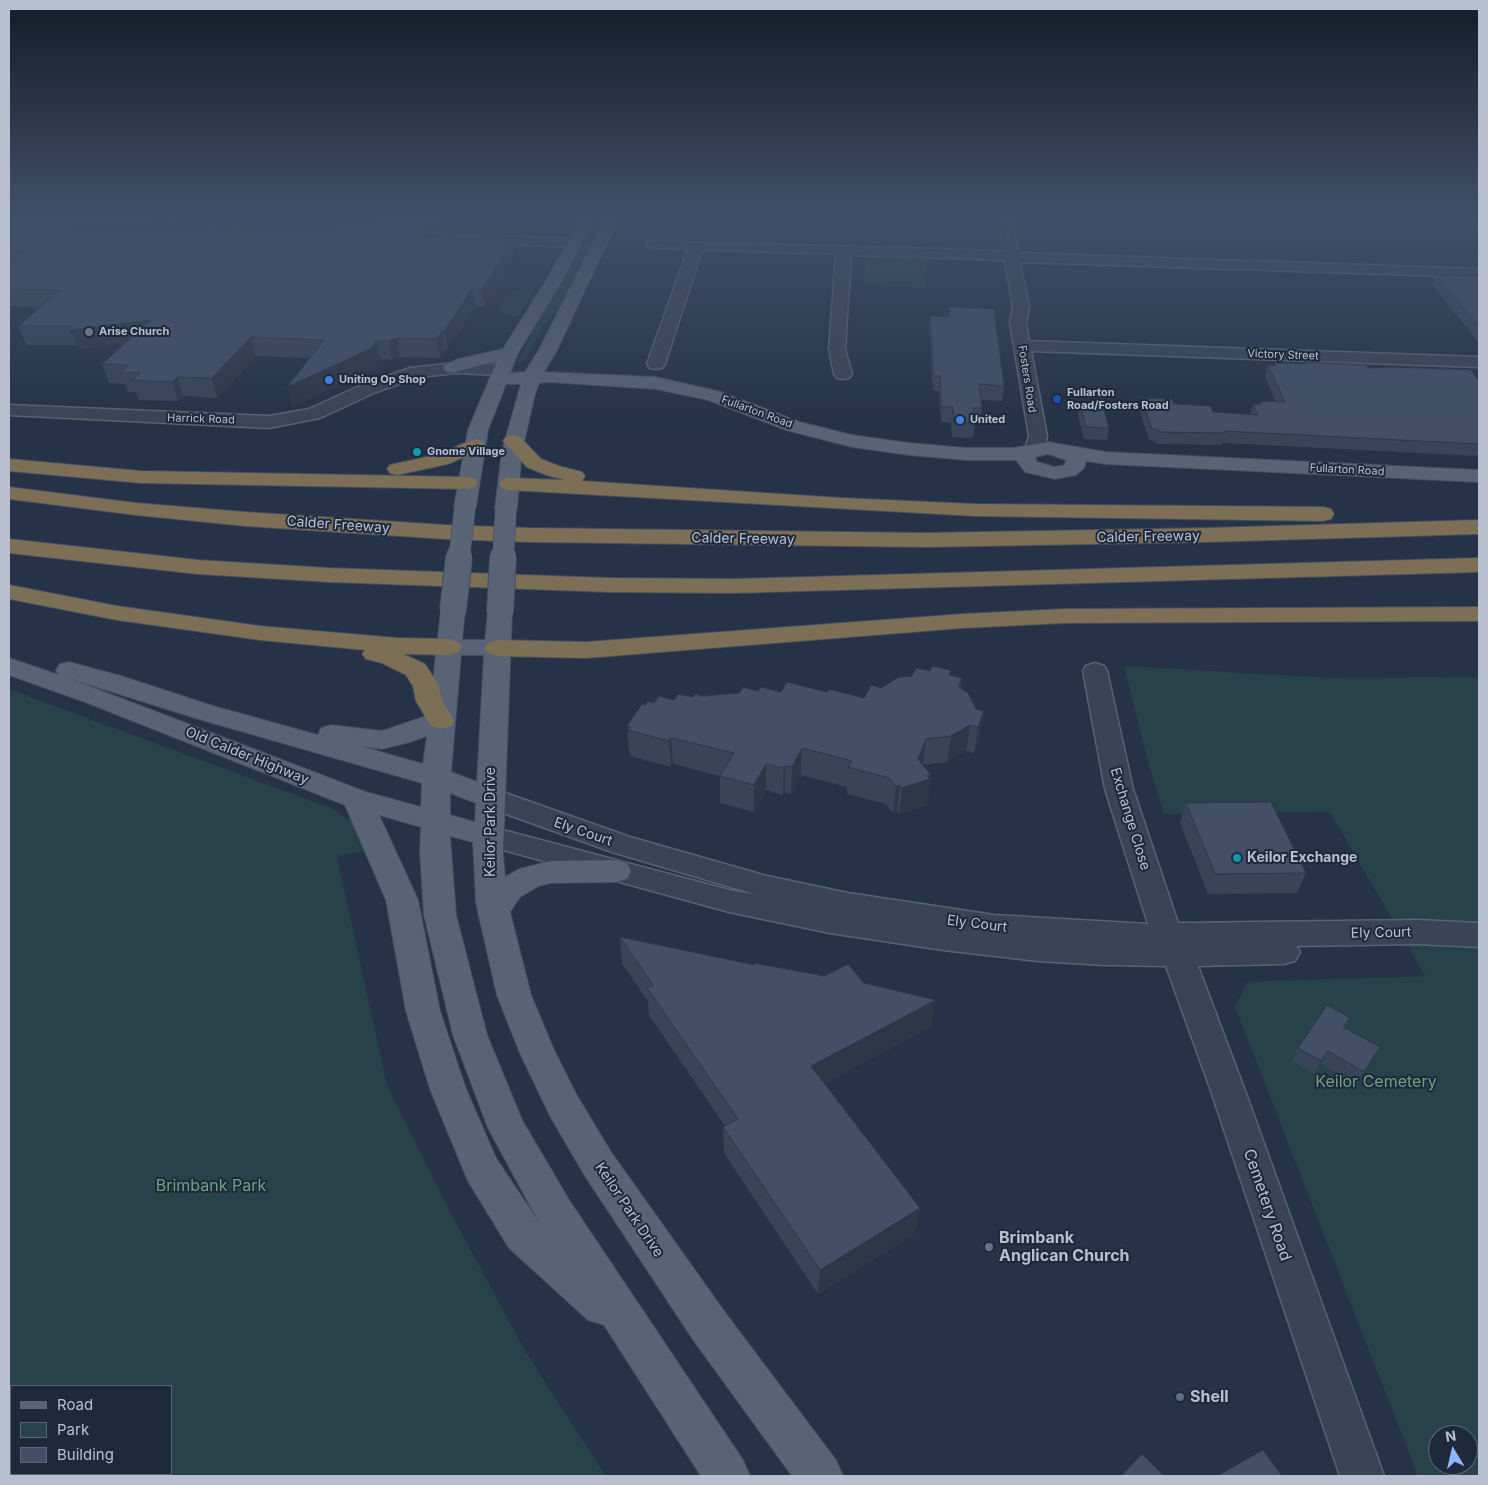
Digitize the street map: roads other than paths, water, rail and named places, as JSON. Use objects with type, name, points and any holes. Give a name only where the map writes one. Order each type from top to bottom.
[{"type":"highway","points":[[514,441],[534,463],[543,468],[568,475],[748,498]]},
{"type":"highway","points":[[58,470],[214,473],[369,472],[410,467],[441,460],[475,445]]},
{"type":"highway","points":[[9,465],[140,477],[468,483]]},
{"type":"highway","points":[[509,484],[975,510],[1479,517]]},
{"type":"highway","name":"Calder Freeway","points":[[9,493],[136,509],[244,519],[538,535],[925,540],[1198,536],[1479,527]]},
{"type":"highway","points":[[9,546],[198,567],[540,584],[888,590],[1479,577]]},
{"type":"highway","points":[[734,586],[1479,565]]},
{"type":"highway","points":[[9,592],[117,613],[260,633],[397,646],[448,647]]},
{"type":"highway","points":[[497,648],[586,650],[953,622],[1065,616],[1479,614]]},
{"type":"highway","points":[[260,633],[303,644],[390,657],[402,662],[419,673],[426,686],[430,701],[441,720]]},
{"type":"main road","points":[[550,287],[503,367],[482,417],[475,445],[468,483],[448,647],[436,777],[437,890],[445,940],[470,1035],[487,1082],[507,1128],[555,1213],[627,1326],[727,1476]]},
{"type":"main road","name":"Keilor Park Drive","points":[[579,287],[535,380],[514,441],[506,508],[488,836],[494,912],[514,995],[537,1050],[568,1113],[629,1212],[709,1326],[820,1476]]},
{"type":"main road","points":[[548,350],[557,357],[569,378]]},
{"type":"main road","name":"Fullarton Road","points":[[452,368],[465,363],[503,367],[535,380],[569,378],[656,383],[697,391],[793,426],[852,441],[966,454],[1032,456],[1055,473],[1066,458],[1112,465],[1154,468],[1216,464],[1479,476]]},
{"type":"main road","points":[[535,380],[605,379]]},
{"type":"main road","points":[[468,483],[509,484]]},
{"type":"main road","points":[[448,647],[497,648]]},
{"type":"main road","name":"Old Calder Highway","points":[[9,658],[112,682],[204,712],[436,777],[491,798]]},
{"type":"main road","name":"Old Calder Highway","points":[[9,666],[94,696],[358,800],[488,836]]},
{"type":"main road","points":[[204,712],[354,738],[376,740],[400,736],[441,720]]},
{"type":"main road","points":[[358,800],[402,900],[423,1011],[448,1089],[482,1169],[523,1234],[627,1326]]},
{"type":"main road","points":[[494,912],[501,898],[509,889],[530,877],[559,871],[616,871]]},
{"type":"street","points":[[656,364],[682,287]]},
{"type":"street","points":[[841,287],[837,349],[843,374]]},
{"type":"street","name":"Fosters Road","points":[[1018,287],[1021,307],[1018,323],[1031,345],[1052,432],[1066,458]]},
{"type":"street","name":"Fosters Road","points":[[1031,345],[1038,436],[1032,456]]},
{"type":"street","name":"Victory Street","points":[[1031,345],[1477,365]]},
{"type":"street","name":"Harrick Road","points":[[385,382],[503,367]]},
{"type":"street","name":"Harrick Road","points":[[9,410],[270,422],[314,414],[362,391],[416,372],[452,368]]},
{"type":"street","name":"Exchange Close","points":[[1095,671],[1119,789],[1172,945]]},
{"type":"street","name":"Ely Court","points":[[491,798],[830,921],[952,940],[1038,949],[1104,953],[1172,945],[1418,932],[1479,935]]},
{"type":"street","name":"Ely Court","points":[[488,836],[729,901],[764,897]]},
{"type":"street","name":"Ely Court","points":[[1172,945],[1431,948],[1479,944]]},
{"type":"street","name":"Cemetery Road","points":[[1172,945],[1227,1088],[1362,1476]]},
{"type":"place","name":"Arise Church","points":[[89,332]]},
{"type":"place","name":"Uniting Op Shop","points":[[329,380]]},
{"type":"place","name":"Fullarton Road/Fosters Road","points":[[1057,399]]},
{"type":"place","name":"United","points":[[960,420]]},
{"type":"place","name":"Gnome Village","points":[[417,452]]},
{"type":"place","name":"Keilor Exchange","points":[[1237,858]]},
{"type":"place","name":"Brimbank Anglican Church","points":[[989,1247]]},
{"type":"place","name":"Shell","points":[[1180,1397]]},
{"type":"park label","name":"Keilor Cemetery","points":[[1376,1082]]},
{"type":"park label","name":"Brimbank Park","points":[[211,1186]]}]
